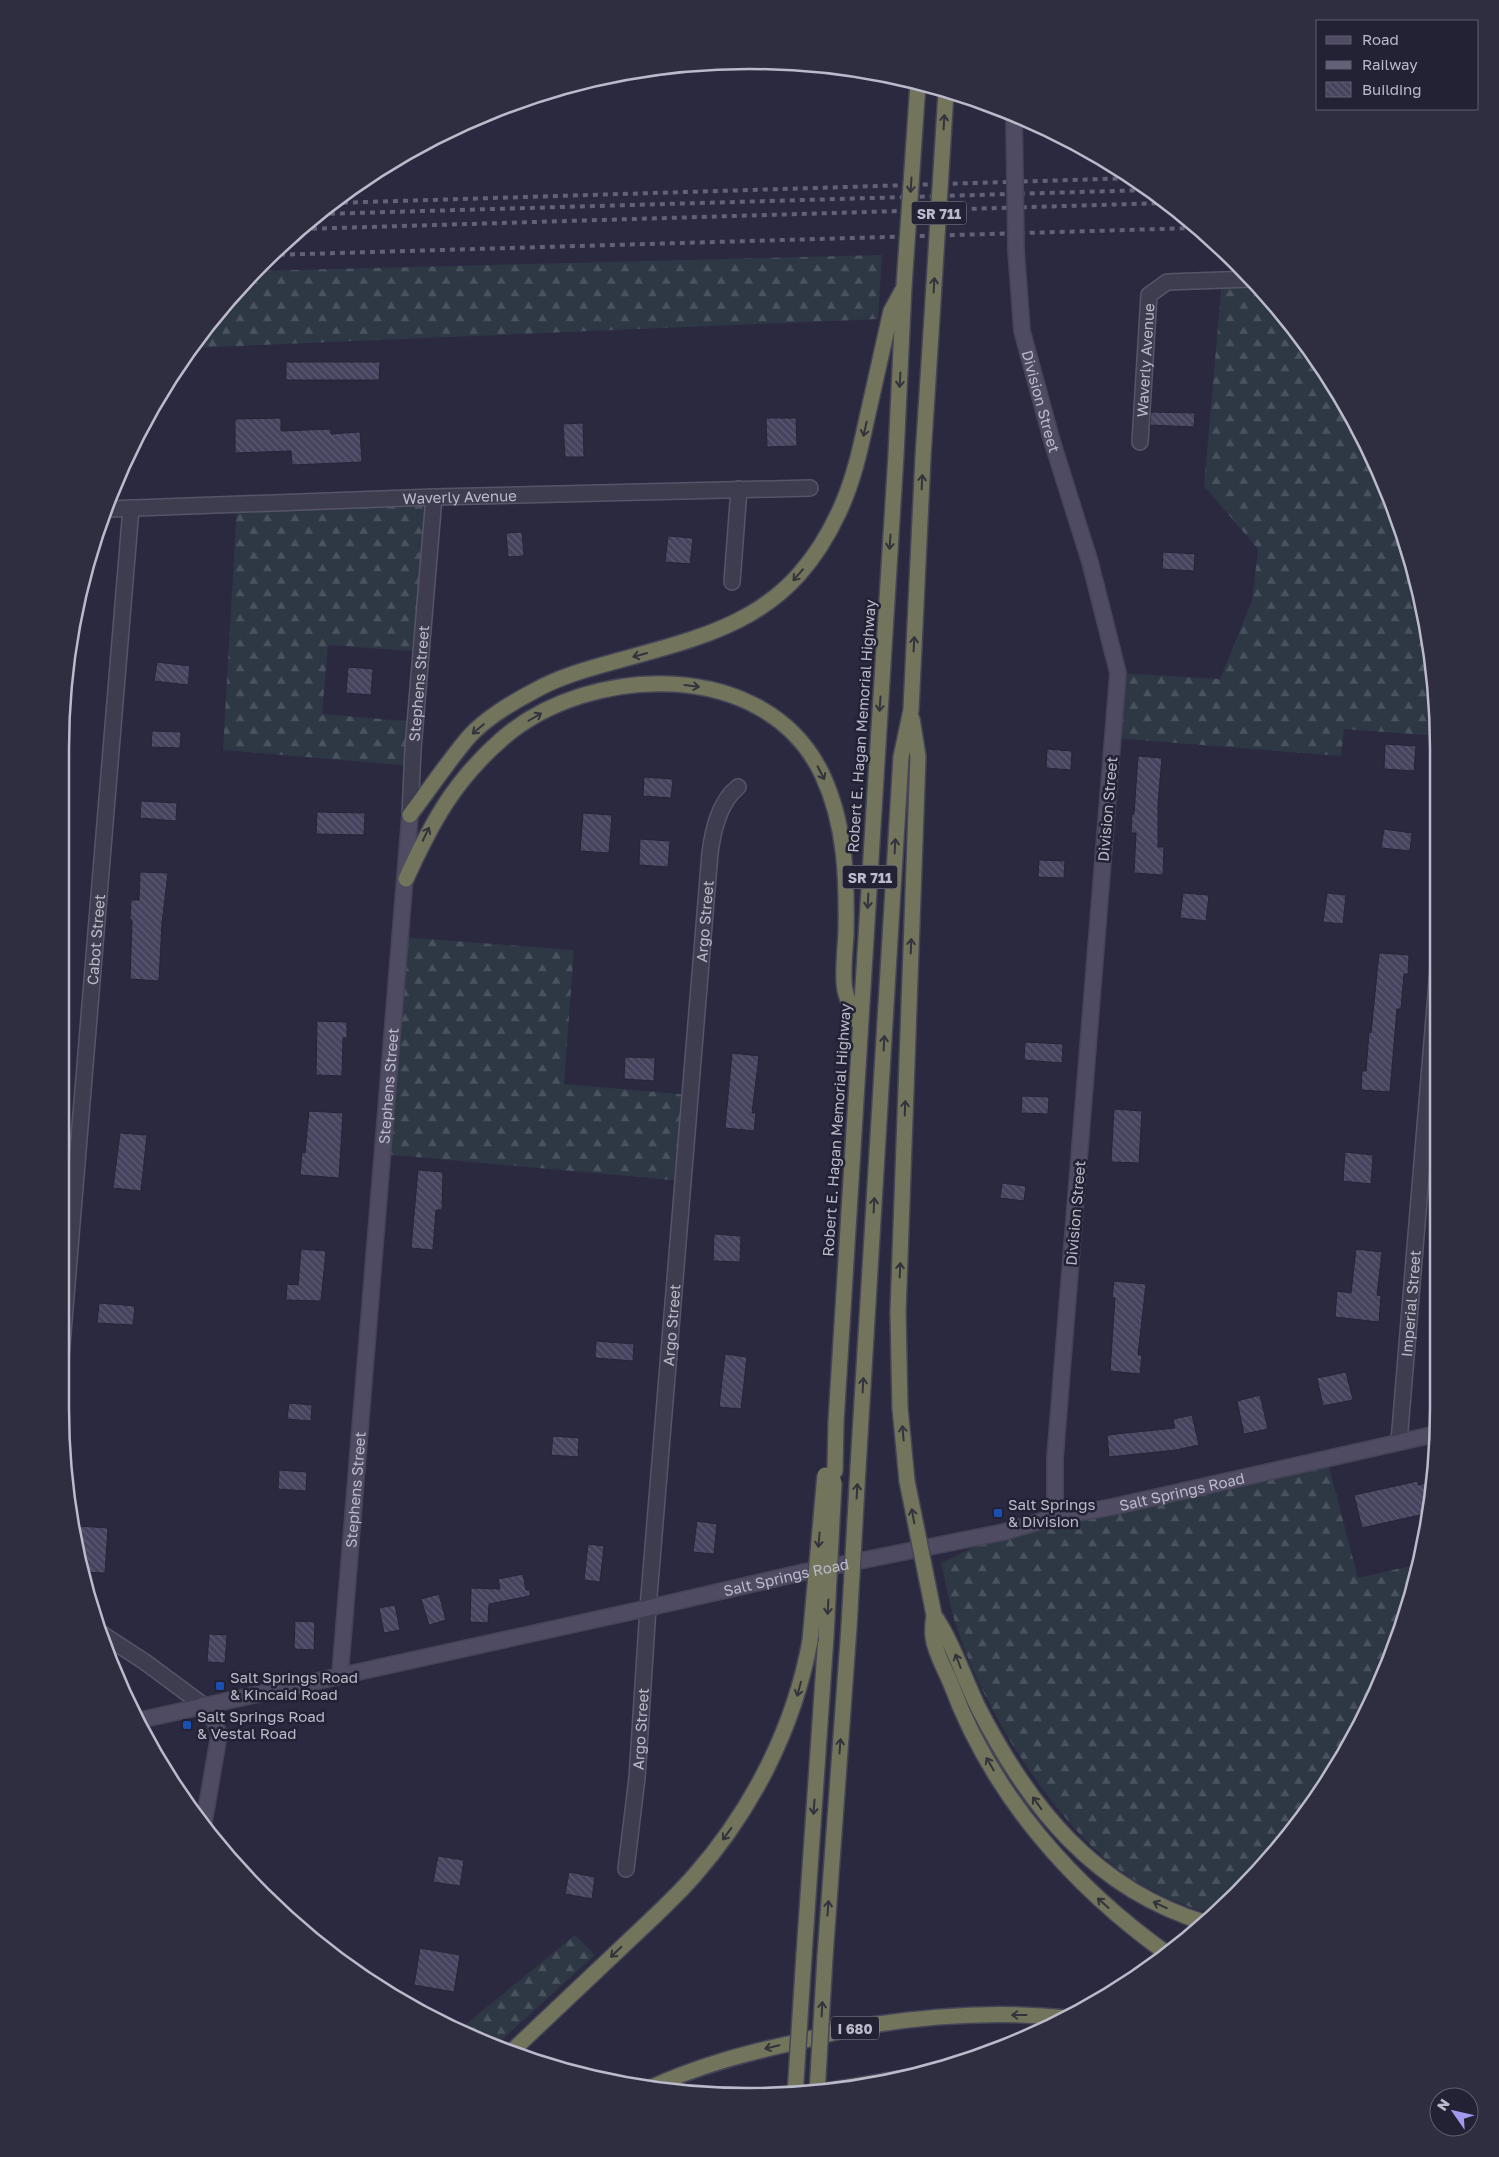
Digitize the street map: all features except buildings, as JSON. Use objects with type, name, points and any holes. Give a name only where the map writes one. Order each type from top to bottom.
[{"type":"highway","name":"SR 711","points":[[904,286],[918,90]]},
{"type":"highway","name":"SR 711","points":[[911,710],[923,457],[946,98]]},
{"type":"highway","points":[[410,815],[467,739],[512,703],[558,680],[694,640],[721,630],[760,609],[798,576],[830,529],[854,478],[891,311],[904,286]]},
{"type":"highway","name":"Robert E. Hagan Memorial Highway","points":[[830,1473],[836,1422],[903,331],[904,286]]},
{"type":"highway","points":[[406,879],[428,831],[463,778],[503,738],[537,715],[589,693],[612,688],[656,684],[689,685],[722,692],[751,704],[772,716],[792,732],[810,754],[834,801],[844,848],[846,895],[845,990],[860,1027]]},
{"type":"highway","points":[[818,2084],[825,1957],[849,1627],[901,757],[911,710]]},
{"type":"highway","points":[[911,710],[918,756],[898,1312],[900,1408],[907,1481],[934,1615],[933,1638],[970,1730],[1003,1787],[1042,1840],[1065,1866],[1125,1922],[1162,1950]]},
{"type":"highway","points":[[796,2087],[826,1636],[830,1473]]},
{"type":"highway","points":[[517,2047],[657,1914],[694,1876],[736,1821],[776,1748],[798,1695],[810,1641],[830,1473]]},
{"type":"highway","points":[[934,1615],[947,1634],[969,1687],[1004,1754],[1058,1831],[1086,1858],[1119,1883],[1166,1908],[1197,1920]]},
{"type":"highway","name":"I 680","points":[[663,2082],[733,2057],[870,2025],[931,2018],[993,2015],[1038,2014],[1054,2016]]},
{"type":"street","name":"Division Street","points":[[1014,123],[1018,304],[1022,331],[1052,441],[1090,562],[1118,673],[1055,1458],[1055,1517]]},
{"type":"street","name":"Waverly Avenue","points":[[1140,442],[1149,295],[1167,282],[1241,279]]},
{"type":"street","name":"Waverly Avenue","points":[[113,509],[434,497],[810,488]]},
{"type":"street","points":[[732,582],[739,489]]},
{"type":"street","name":"Stephens Street","points":[[340,1675],[406,879],[413,749],[434,497]]},
{"type":"street","name":"Cabot Street","points":[[69,1260],[131,508]]},
{"type":"street","name":"Argo Street","points":[[626,1869],[636,1778],[648,1608],[710,853],[717,821],[729,794],[738,787]]},
{"type":"street","name":"Imperial Street","points":[[1399,1442],[1430,1066]]},
{"type":"street","name":"Salt Springs Road","points":[[144,1719],[804,1572],[1004,1532],[1055,1517],[1112,1507],[1429,1435]]},
{"type":"street","points":[[110,1639],[145,1662],[203,1705],[214,1720],[219,1735],[205,1816]]},
{"type":"green space","points":[[882,255],[878,319],[200,348],[266,271]]},
{"type":"green space","points":[[1241,279],[1290,335],[1316,371],[1360,448],[1394,531],[1407,573],[1424,661],[1429,705],[1430,735],[1344,729],[1341,756],[1113,738],[1118,673],[1220,679],[1252,601],[1258,549],[1204,486],[1222,280]]},
{"type":"green space","points":[[434,497],[423,652],[328,645],[322,714],[416,722],[412,766],[223,750],[237,504]]},
{"type":"green space","points":[[401,937],[574,950],[564,1084],[690,1095],[683,1181],[383,1154]]},
{"type":"green space","points":[[1327,1459],[1358,1578],[1411,1566],[1394,1626],[1378,1668],[1360,1709],[1339,1748],[1316,1786],[1290,1822],[1231,1889],[1206,1912],[1170,1899],[1149,1888],[1128,1876],[1100,1854],[1073,1827],[1048,1796],[1002,1726],[967,1655],[955,1622],[941,1563],[1004,1532]]},
{"type":"green space","points":[[575,1935],[595,1955],[501,2041],[465,2025]]},
{"type":"railway","points":[[344,203],[1120,178]]},
{"type":"railway","points":[[329,214],[1138,190]]},
{"type":"railway","points":[[312,229],[1156,203]]},
{"type":"railway","points":[[283,255],[1187,228]]},
{"type":"place","name":"Salt Springs & Division","points":[[998,1513]]},
{"type":"place","name":"Salt Springs Road & Kincaid Road","points":[[220,1686]]},
{"type":"place","name":"Salt Springs Road & Vestal Road","points":[[187,1725]]}]
